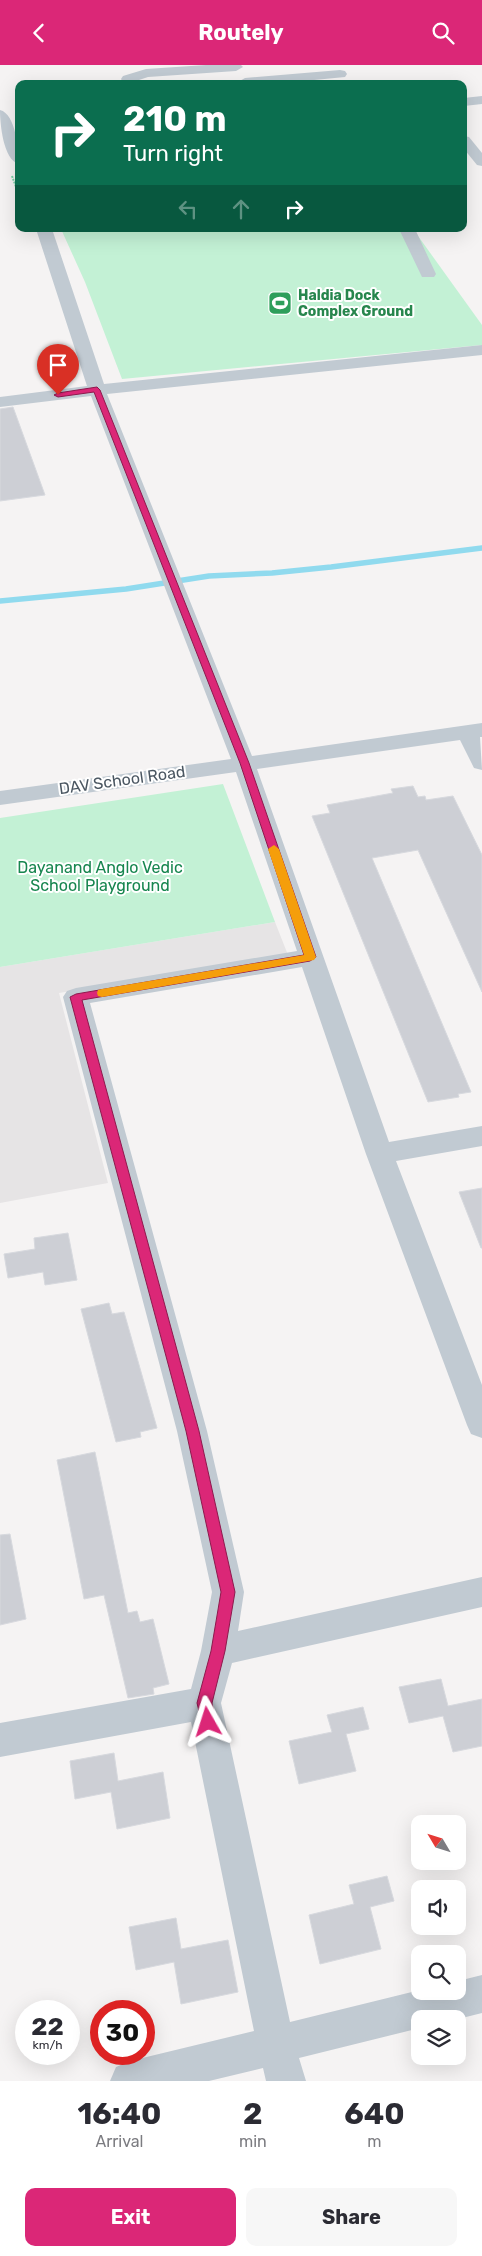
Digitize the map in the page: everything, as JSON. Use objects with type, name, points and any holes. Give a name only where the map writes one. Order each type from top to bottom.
[{"type":"street","points":[[129,80],[146,73],[236,66],[243,80]]},
{"type":"street","points":[[277,80],[340,74]]},
{"type":"street","points":[[467,102],[482,100]]},
{"type":"street","points":[[0,114],[15,150]]},
{"type":"street","points":[[467,144],[482,162]]},
{"type":"street","points":[[45,232],[97,390],[166,570],[244,763],[380,1154],[482,1425]]},
{"type":"street","points":[[408,232],[428,274]]},
{"type":"street","points":[[0,403],[97,390],[482,350]]},
{"type":"street","points":[[475,731],[482,763]]},
{"type":"street","name":"DAV School Road","points":[[0,798],[475,731]]},
{"type":"street","points":[[286,2081],[276,2045],[204,1703],[218,1651],[228,1592],[192,1431],[76,997],[310,957]]},
{"type":"street","points":[[380,1154],[482,1136]]},
{"type":"street","points":[[218,1651],[482,1592]]},
{"type":"street","points":[[0,1740],[204,1703]]},
{"type":"street","points":[[130,2081],[482,1994]]},
{"type":"shaded area","points":[[275,922],[288,955],[59,993],[108,1183],[0,1203],[0,967]]},
{"type":"green space","name":"Haldia Dock Complex Ground","points":[[62,232],[415,232],[482,325],[482,345],[122,379],[85,282]]},
{"type":"green space","name":"Dayanand Anglo Vedic School Playground","points":[[223,784],[275,922],[0,967],[0,818]]},
{"type":"building","points":[[13,407],[45,495],[0,501],[0,409]]},
{"type":"building","points":[[413,786],[418,797],[425,796],[426,800],[453,796],[482,855],[482,992],[418,850],[372,858],[471,1092],[458,1094],[459,1097],[428,1102],[312,816],[330,813],[327,805],[393,793],[391,789]]},
{"type":"building","points":[[482,1188],[482,1248],[481,1248],[459,1192]]},
{"type":"building","points":[[68,1233],[77,1280],[45,1285],[43,1272],[8,1278],[4,1254],[35,1249],[34,1238]]},
{"type":"building","points":[[109,1303],[112,1314],[124,1312],[157,1428],[140,1432],[141,1437],[116,1442],[81,1309]]},
{"type":"building","points":[[95,1452],[128,1613],[137,1611],[140,1622],[153,1619],[169,1684],[153,1688],[154,1694],[128,1698],[104,1595],[84,1599],[57,1460]]},
{"type":"building","points":[[10,1534],[26,1619],[0,1625],[0,1535]]},
{"type":"building","points":[[441,1679],[448,1706],[482,1699],[482,1746],[453,1752],[443,1716],[409,1723],[399,1687]]},
{"type":"building","points":[[363,1707],[369,1729],[346,1734],[356,1771],[299,1784],[289,1741],[332,1732],[327,1715]]},
{"type":"building","points":[[114,1753],[118,1781],[163,1772],[170,1818],[117,1829],[111,1792],[75,1799],[70,1761]]},
{"type":"building","points":[[387,1876],[394,1901],[370,1907],[381,1949],[320,1964],[309,1915],[354,1904],[349,1885]]},
{"type":"building","points":[[176,1918],[181,1949],[228,1940],[238,1992],[181,2004],[174,1962],[136,1970],[129,1927]]},
{"type":"waterway","points":[[0,601],[126,589],[209,576],[272,573],[331,567],[482,548]]},
{"type":"slow traffic","points":[[102,993],[310,957],[274,849]]},
{"type":"place","name":"Haldia Dock Complex Ground","points":[[280,303]]},
{"type":"route","points":[[58,395],[97,390],[166,570],[244,763],[310,957],[76,997],[192,1431],[228,1592],[218,1651],[204,1703],[208,1722]]}]
